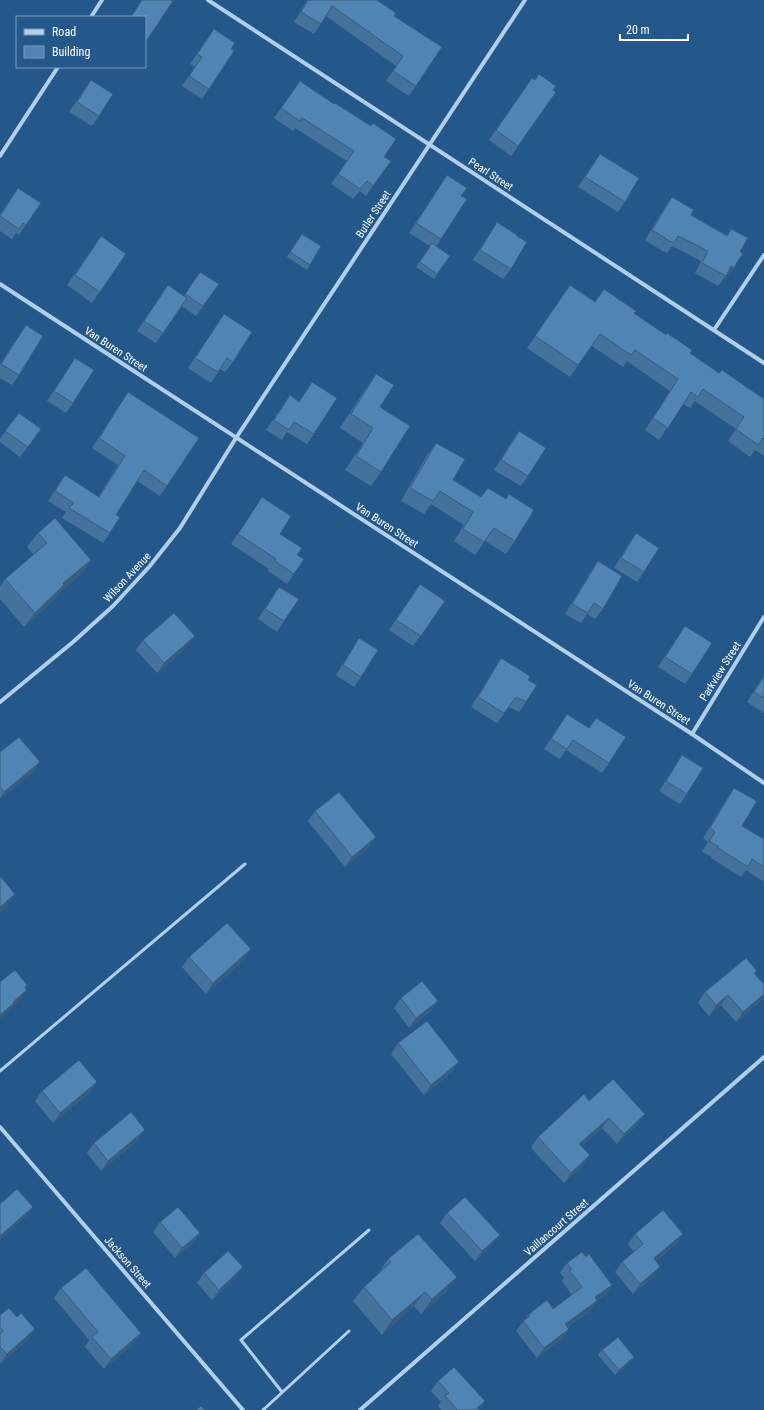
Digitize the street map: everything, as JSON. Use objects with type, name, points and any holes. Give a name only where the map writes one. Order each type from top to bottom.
[{"type":"street","points":[[92,16],[102,0]]},
{"type":"street","name":"Pearl Street","points":[[208,0],[764,364]]},
{"type":"street","name":"Butler Street","points":[[236,438],[525,0]]},
{"type":"street","points":[[0,156],[57,68]]},
{"type":"street","points":[[714,330],[764,255]]},
{"type":"street","name":"Van Buren Street","points":[[0,284],[692,734],[764,783]]},
{"type":"street","name":"Wilson Avenue","points":[[0,702],[73,642],[133,587],[180,528],[236,438]]},
{"type":"street","name":"Parkview Street","points":[[692,734],[764,617]]},
{"type":"street","name":"Vaillancourt Street","points":[[360,1410],[764,1057]]},
{"type":"street","name":"Jackson Street","points":[[0,1127],[243,1410]]},
{"type":"lane","points":[[0,1071],[245,864]]},
{"type":"lane","points":[[282,1392],[241,1340],[369,1230]]},
{"type":"lane","points":[[263,1410],[348,1331]]},
{"type":"building","points":[[142,0],[173,1],[146,42],[146,16],[132,16]]},
{"type":"building","points":[[308,0],[377,0],[396,13],[394,16],[442,47],[416,86],[393,71],[403,56],[332,6],[321,24],[301,12]]},
{"type":"building","points":[[214,29],[235,43],[231,49],[234,51],[209,89],[189,76],[202,57],[197,54]]},
{"type":"building","points":[[539,74],[556,86],[553,90],[556,92],[518,146],[496,130],[532,78],[535,80]]},
{"type":"building","points":[[91,80],[113,94],[99,116],[77,102]]},
{"type":"building","points":[[300,81],[334,104],[335,103],[371,126],[373,123],[396,139],[384,157],[391,161],[373,186],[367,181],[360,189],[338,174],[354,151],[302,118],[300,121],[281,108]]},
{"type":"building","points":[[600,154],[639,178],[625,202],[585,177]]},
{"type":"building","points":[[447,175],[467,188],[461,196],[467,199],[441,239],[416,223]]},
{"type":"building","points":[[18,188],[41,203],[26,225],[23,223],[19,229],[0,216]]},
{"type":"building","points":[[672,197],[694,210],[691,215],[727,236],[731,229],[748,238],[740,252],[743,253],[734,268],[731,266],[726,276],[702,263],[708,251],[678,236],[674,243],[671,242],[652,230]]},
{"type":"building","points":[[497,222],[527,242],[511,269],[480,250]]},
{"type":"building","points":[[302,234],[321,246],[310,265],[290,252]]},
{"type":"building","points":[[101,236],[126,254],[100,292],[75,275]]},
{"type":"building","points":[[432,243],[450,256],[437,274],[420,262]]},
{"type":"building","points":[[200,272],[219,284],[203,306],[185,294]]},
{"type":"building","points":[[168,285],[187,298],[163,333],[144,321]]},
{"type":"building","points":[[570,285],[595,302],[604,289],[636,311],[634,313],[666,335],[667,333],[692,350],[690,353],[719,373],[722,370],[764,399],[764,439],[763,438],[758,445],[736,429],[744,417],[703,389],[698,397],[691,392],[668,428],[653,418],[678,379],[635,350],[631,355],[600,334],[578,365],[535,336]]},
{"type":"building","points":[[224,314],[252,332],[233,362],[227,358],[218,372],[195,358]]},
{"type":"building","points":[[26,325],[43,336],[19,375],[1,364]]},
{"type":"building","points":[[75,358],[94,370],[73,403],[54,391]]},
{"type":"building","points":[[376,374],[394,385],[380,407],[410,426],[381,472],[356,456],[373,428],[351,414]]},
{"type":"building","points":[[312,382],[337,398],[314,434],[294,422],[289,430],[274,420],[290,395],[299,402]]},
{"type":"building","points":[[128,392],[199,438],[167,486],[144,470],[116,515],[120,517],[110,533],[69,508],[74,503],[55,491],[65,475],[99,497],[125,456],[99,438]]},
{"type":"building","points":[[19,413],[41,429],[28,447],[5,431]]},
{"type":"building","points":[[519,431],[546,448],[528,476],[501,460]]},
{"type":"building","points":[[436,443],[465,459],[453,480],[481,497],[488,488],[506,499],[509,494],[534,510],[515,541],[494,528],[484,542],[463,529],[473,512],[440,491],[433,501],[410,488]]},
{"type":"building","points":[[262,497],[291,516],[280,534],[302,548],[297,555],[304,559],[294,574],[275,561],[276,559],[238,534]]},
{"type":"building","points":[[55,518],[91,560],[63,583],[64,585],[35,613],[5,579],[47,543],[38,533]]},
{"type":"building","points":[[636,533],[659,548],[644,572],[621,558]]},
{"type":"building","points":[[598,561],[622,576],[603,609],[594,603],[588,613],[572,604]]},
{"type":"building","points":[[420,584],[445,601],[421,636],[396,620]]},
{"type":"building","points":[[279,587],[299,599],[284,621],[265,609]]},
{"type":"building","points":[[174,613],[195,636],[164,663],[143,640]]},
{"type":"building","points":[[685,626],[712,643],[692,674],[665,657]]},
{"type":"building","points":[[359,638],[378,650],[361,677],[343,665]]},
{"type":"building","points":[[501,658],[530,676],[528,680],[537,685],[526,702],[516,697],[504,713],[478,697]]},
{"type":"building","points":[[764,676],[764,698],[754,692]]},
{"type":"building","points":[[567,714],[589,728],[596,718],[626,737],[609,763],[573,740],[567,749],[551,739]]},
{"type":"building","points":[[19,737],[40,762],[4,792],[0,787],[0,752]]},
{"type":"building","points":[[682,755],[703,768],[687,794],[666,781]]},
{"type":"building","points":[[734,788],[757,801],[742,826],[764,839],[764,867],[752,859],[748,867],[709,841],[715,832],[710,828]]},
{"type":"building","points":[[339,792],[376,837],[352,857],[315,811]]},
{"type":"building","points":[[0,876],[15,894],[0,907]]},
{"type":"building","points":[[227,923],[251,949],[213,983],[189,957]]},
{"type":"building","points":[[746,958],[757,971],[754,973],[764,984],[764,994],[743,1012],[728,995],[716,1005],[705,992]]},
{"type":"building","points":[[15,970],[27,985],[25,987],[27,990],[0,1015],[0,982]]},
{"type":"building","points":[[422,981],[438,1001],[416,1018],[401,998]]},
{"type":"building","points":[[427,1021],[459,1062],[431,1085],[398,1043]]},
{"type":"building","points":[[79,1060],[97,1082],[60,1113],[42,1091]]},
{"type":"building","points":[[613,1079],[645,1114],[624,1134],[609,1118],[579,1144],[590,1155],[571,1173],[538,1137],[584,1094],[589,1101]]},
{"type":"building","points":[[131,1112],[145,1130],[108,1161],[94,1143]]},
{"type":"building","points":[[17,1189],[33,1207],[0,1236],[0,1204]]},
{"type":"building","points":[[465,1197],[500,1235],[482,1251],[447,1213]]},
{"type":"building","points":[[178,1207],[200,1233],[182,1248],[160,1222]]},
{"type":"building","points":[[663,1210],[683,1234],[654,1258],[660,1267],[640,1284],[622,1262],[643,1244],[635,1234]]},
{"type":"building","points":[[418,1234],[457,1277],[432,1299],[425,1292],[392,1320],[364,1287],[391,1262],[388,1259]]},
{"type":"building","points":[[228,1251],[243,1267],[219,1290],[204,1273]]},
{"type":"building","points":[[582,1252],[586,1257],[589,1254],[612,1285],[595,1297],[597,1301],[565,1324],[569,1329],[544,1348],[523,1321],[530,1316],[529,1314],[547,1300],[553,1309],[582,1287],[569,1270],[572,1269],[567,1263]]},
{"type":"building","points":[[86,1268],[141,1333],[111,1359],[92,1337],[98,1332],[61,1288]]},
{"type":"building","points":[[9,1308],[17,1317],[21,1313],[35,1329],[7,1354],[0,1347],[0,1334],[3,1331],[0,1327],[0,1315]]},
{"type":"building","points":[[618,1337],[634,1357],[619,1370],[602,1350]]},
{"type":"building","points":[[454,1367],[485,1401],[477,1408],[479,1410],[456,1410],[457,1409],[445,1396],[449,1393],[438,1381]]},
{"type":"building","points":[[201,1406],[205,1410],[196,1410]]}]
